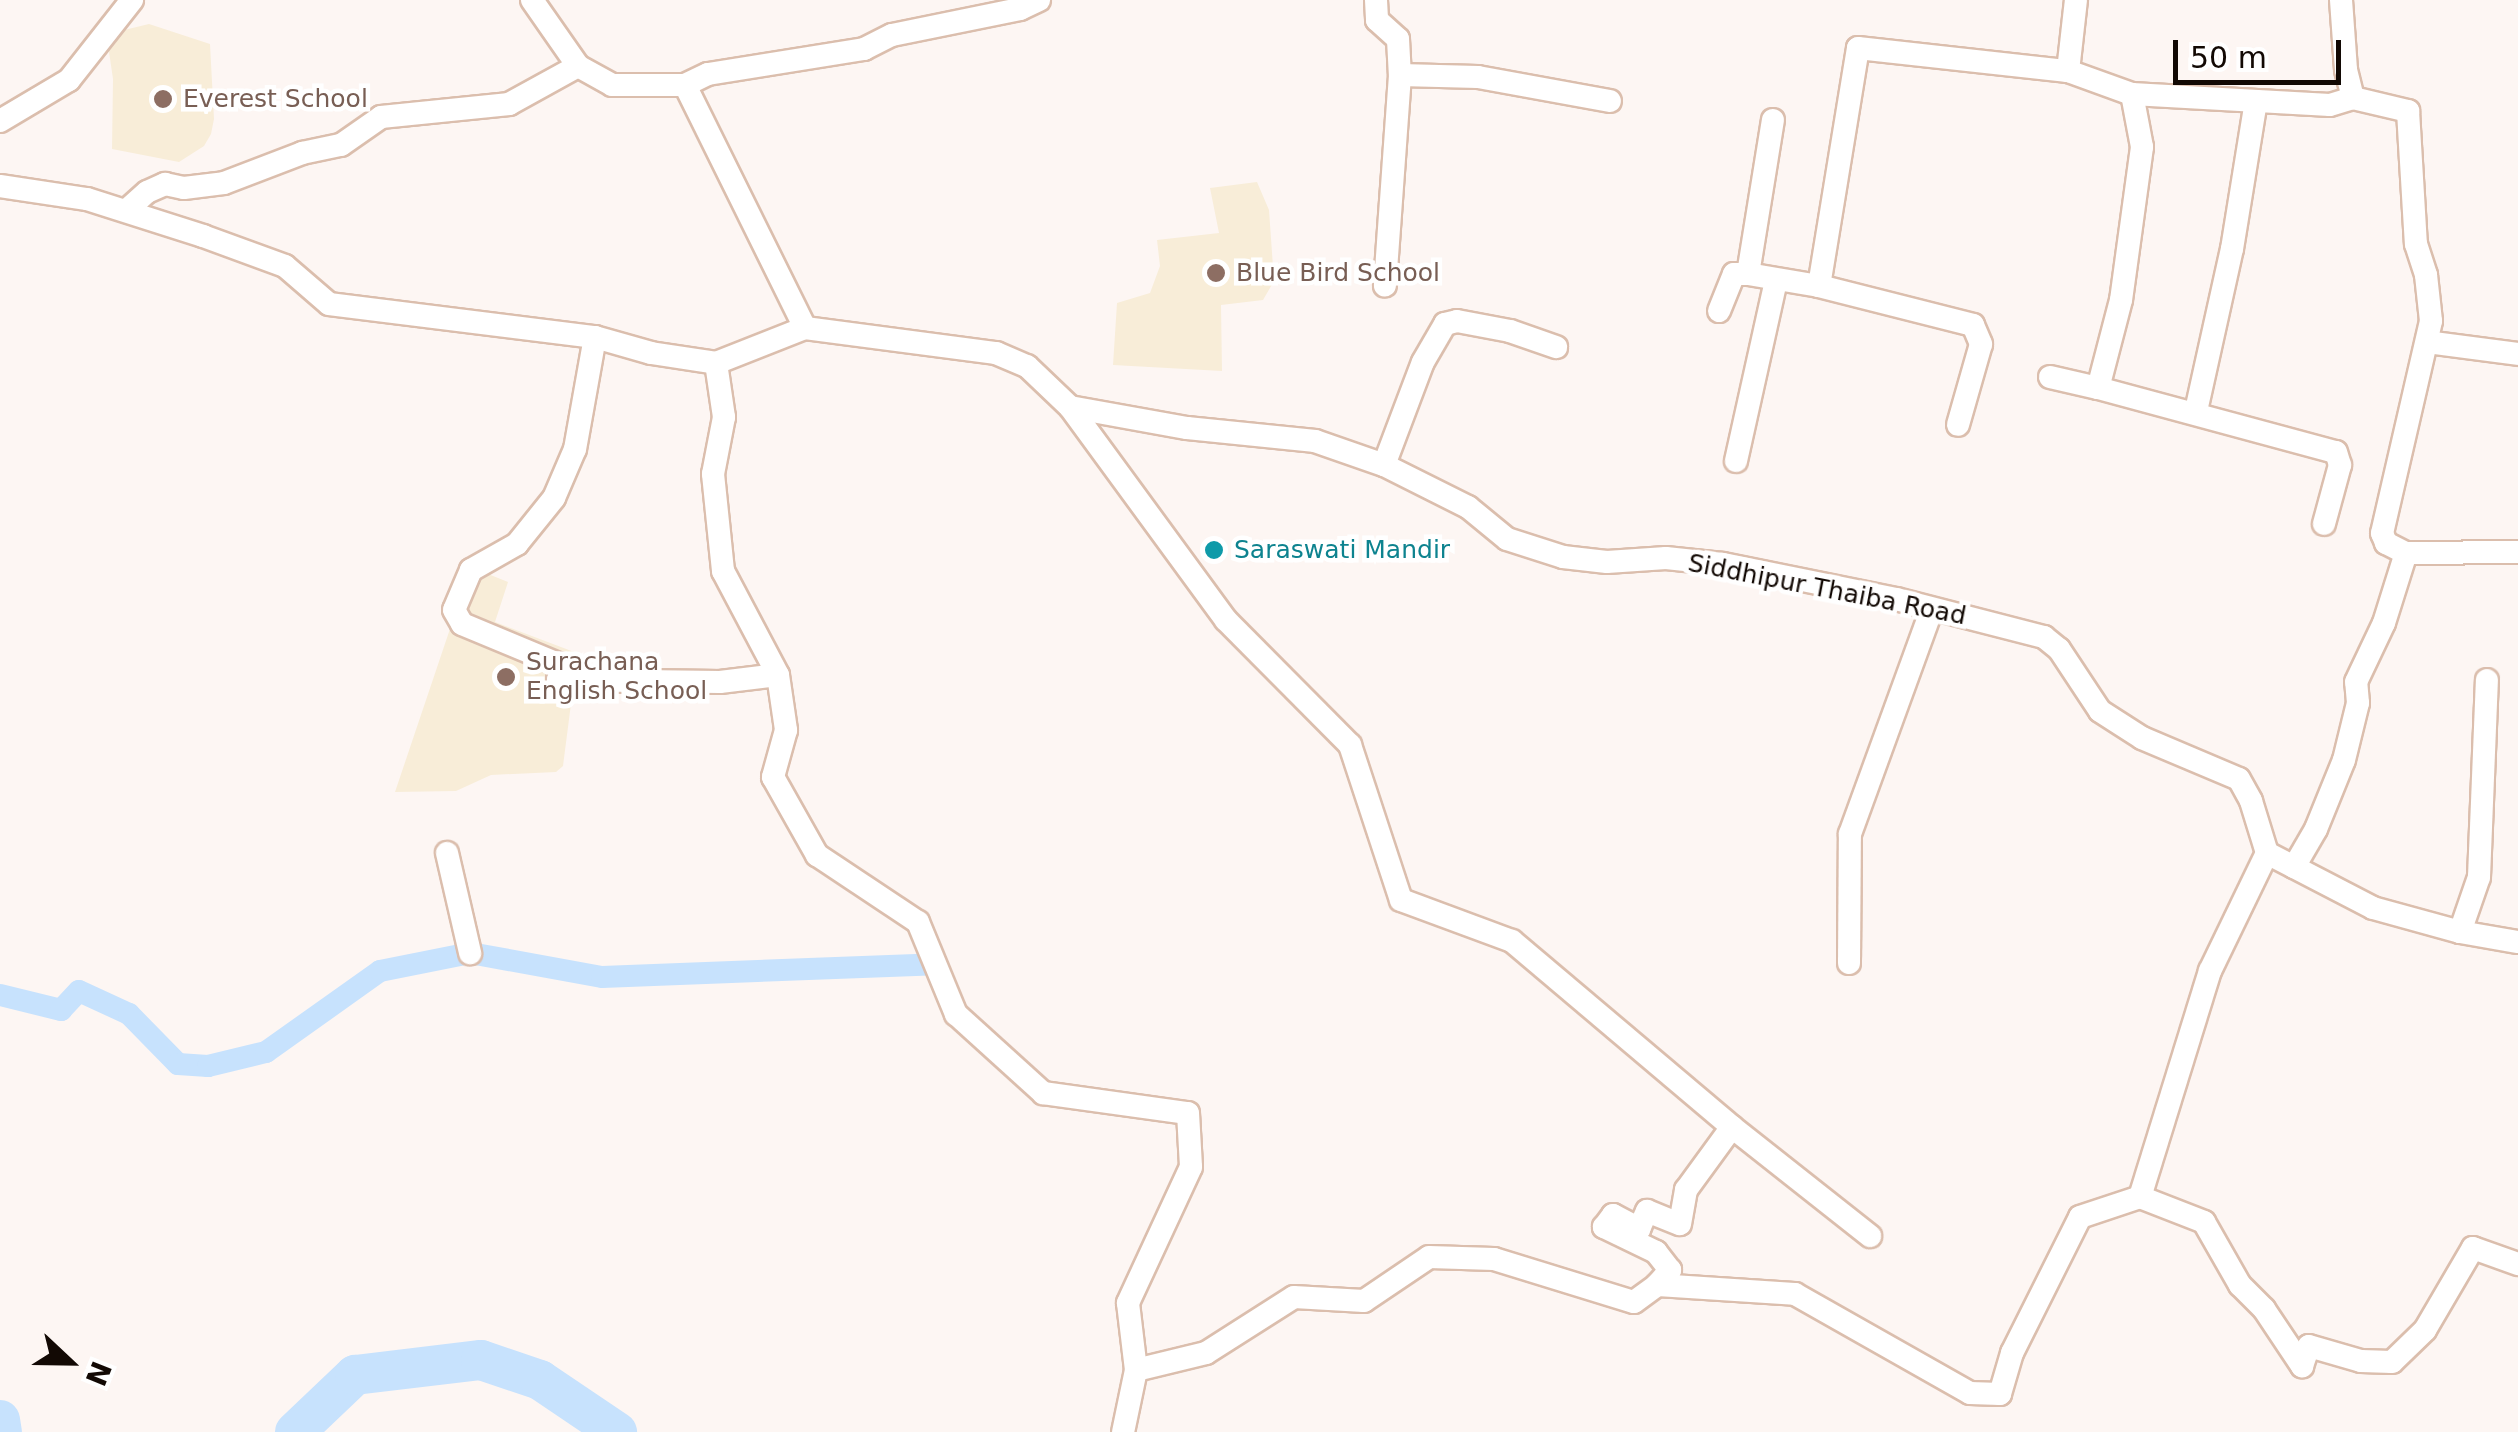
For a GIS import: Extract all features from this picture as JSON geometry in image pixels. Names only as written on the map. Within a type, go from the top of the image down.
[{"type":"street","points":[[0,121],[69,80],[132,0]]},
{"type":"street","points":[[532,0],[578,66],[612,85],[685,86],[708,74],[864,49],[892,35],[1004,13],[1039,0]]},
{"type":"street","points":[[1376,0],[1377,20],[1398,39],[1400,75],[1385,285]]},
{"type":"street","points":[[2068,71],[2076,0]]},
{"type":"street","points":[[2342,0],[2346,70],[2353,98]]},
{"type":"street","points":[[1819,286],[1858,48],[2068,71],[2132,94],[2330,105],[2353,98],[2408,111],[2416,244],[2426,275],[2430,310],[2427,342],[2382,533],[2386,543],[2406,553],[2518,552]]},
{"type":"street","points":[[127,210],[147,192],[165,184],[184,188],[224,183],[302,153],[341,145],[381,117],[509,104],[578,66]]},
{"type":"street","points":[[1400,75],[1478,77],[1610,101]]},
{"type":"street","points":[[685,86],[805,328]]},
{"type":"street","points":[[2098,388],[2121,300],[2142,147],[2132,94]]},
{"type":"street","points":[[2196,411],[2232,249],[2256,101]]},
{"type":"street","points":[[1748,274],[1773,120]]},
{"type":"street","points":[[0,186],[127,210],[285,266],[329,304],[595,337],[651,353],[716,363],[805,328],[996,353],[1027,366],[1070,407],[1226,620],[1350,745],[1401,900],[1512,941],[1732,1127],[1870,1236]]},
{"type":"street","points":[[1719,311],[1734,274],[1748,274],[1819,286],[1973,325],[1981,344],[1958,425]]},
{"type":"street","points":[[1736,461],[1776,280]]},
{"type":"street","points":[[1384,464],[1423,362],[1445,324],[1457,320],[1556,347]]},
{"type":"street","points":[[595,337],[574,449],[554,498],[517,544],[471,570],[454,610],[462,624],[562,666],[558,680],[720,682],[778,675]]},
{"type":"street","points":[[2427,342],[2518,354]]},
{"type":"street","points":[[716,363],[724,417],[713,474],[724,571],[778,675],[786,730],[773,777],[817,855],[918,922],[956,1014],[1043,1092],[1188,1113],[1191,1168],[1128,1303],[1136,1370],[1124,1432]]},
{"type":"street","points":[[2050,377],[2196,411],[2336,452],[2340,465],[2324,524]]},
{"type":"street","name":"Siddhipur Thaiba Road","points":[[1070,407],[1187,428],[1315,440],[1384,464],[1468,507],[1507,539],[1562,558],[1607,562],[1666,558],[1724,564],[2044,637],[2058,649],[2100,711],[2142,738],[2239,780],[2251,801],[2267,853]]},
{"type":"street","points":[[2294,867],[2316,829],[2344,760],[2358,703],[2356,682],[2384,623],[2406,553]]},
{"type":"street","points":[[1849,964],[1850,834],[1932,609]]},
{"type":"street","points":[[2460,932],[2479,878],[2488,680]]},
{"type":"street","points":[[446,853],[470,953]]},
{"type":"street","points":[[2140,1197],[2210,971],[2267,853],[2374,908],[2460,932],[2518,942]]},
{"type":"street","points":[[1136,1370],[1206,1353],[1294,1297],[1364,1300],[1429,1257],[1494,1259],[1634,1302],[1658,1285],[1670,1270],[1656,1252],[1604,1226],[1613,1215],[1639,1229],[1647,1211],[1680,1224],[1686,1190],[1732,1127]]},
{"type":"street","points":[[1658,1285],[1795,1294],[1970,1392],[2000,1394],[2012,1353],[2080,1217],[2140,1197],[2204,1222],[2240,1285],[2264,1309],[2302,1366],[2310,1346],[2361,1360],[2392,1362],[2425,1330],[2473,1248],[2518,1264]]},
{"type":"shaded area","name":"Everest School","points":[[149,24],[210,44],[214,119],[211,134],[204,146],[179,162],[112,149],[113,79],[108,45],[120,31]]},
{"type":"shaded area","name":"Blue Bird School","points":[[1257,182],[1269,210],[1274,281],[1263,300],[1221,305],[1222,371],[1113,365],[1117,303],[1150,293],[1160,266],[1157,240],[1219,233],[1210,188]]},
{"type":"shaded area","name":"Surachana English School","points":[[478,570],[508,582],[495,622],[590,658],[572,696],[563,766],[556,772],[491,775],[456,791],[395,792],[454,617]]},
{"type":"waterway","points":[[0,995],[61,1010],[79,991],[129,1014],[178,1064],[208,1066],[266,1052],[380,971],[470,953],[602,977],[936,964]]},
{"type":"waterway","points":[[295,1432],[355,1375],[481,1360],[540,1380],[617,1432]]},
{"type":"waterway","points":[[0,1420],[2,1432]]},
{"type":"place","name":"Everest School","points":[[163,99]]},
{"type":"place","name":"Blue Bird School","points":[[1216,273]]},
{"type":"place","name":"Saraswati Mandir","points":[[1214,550]]},
{"type":"place","name":"Surachana English School","points":[[506,677]]}]
